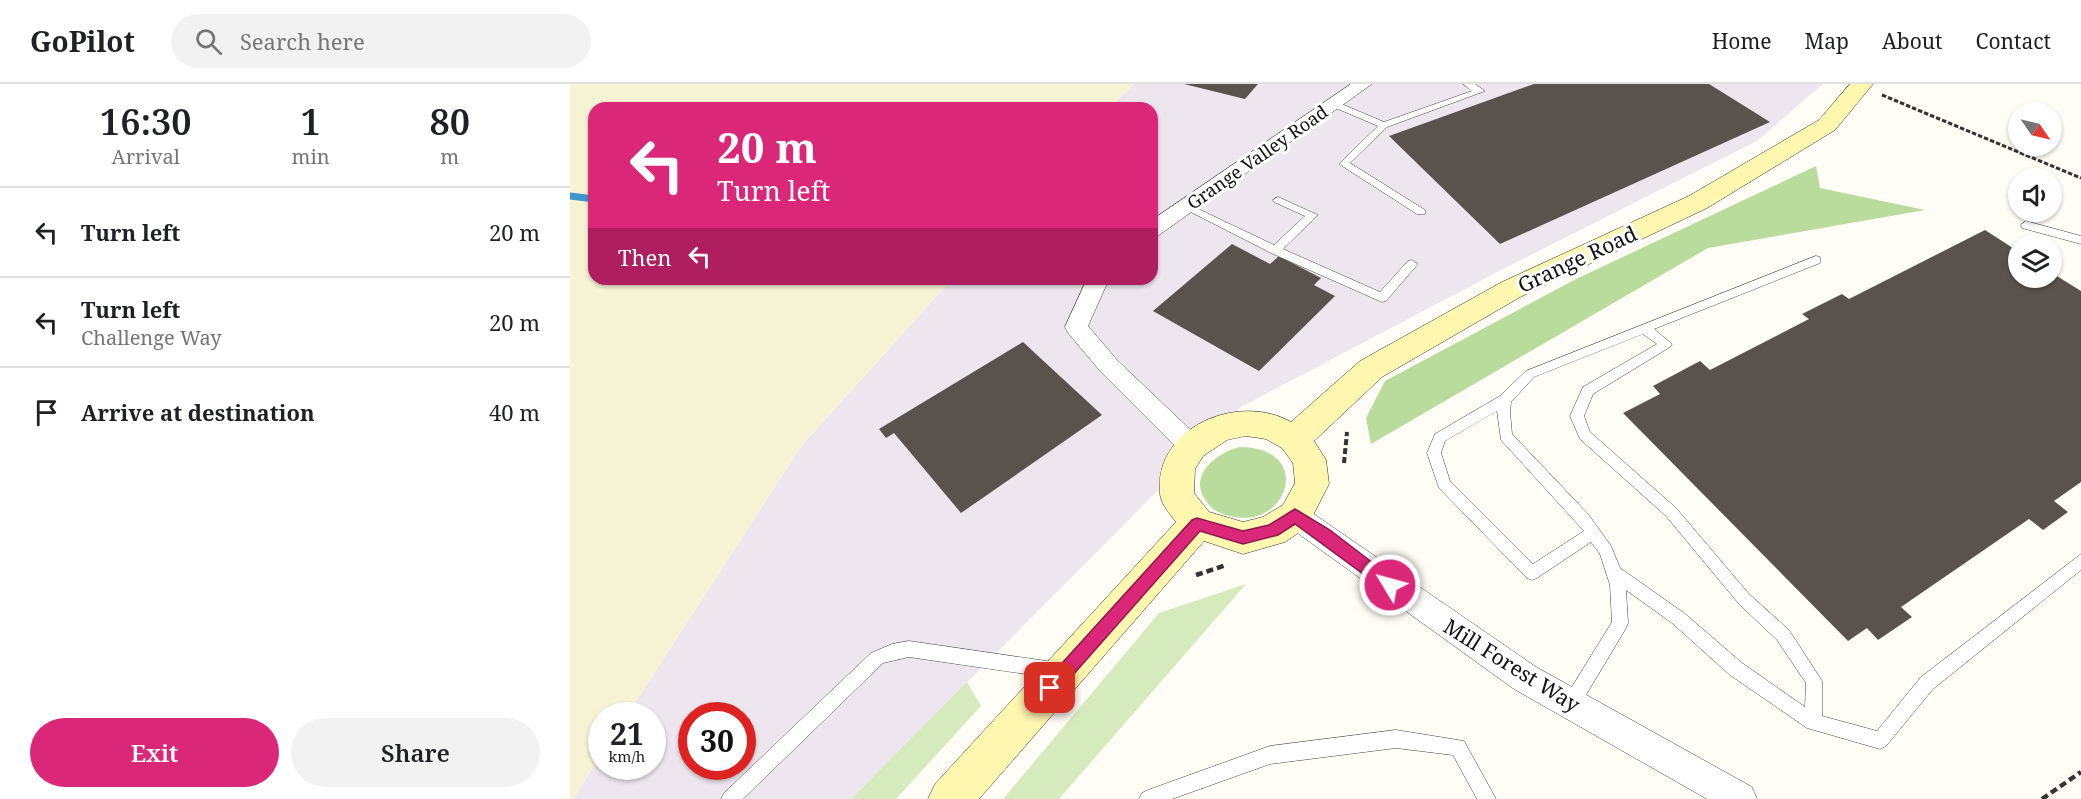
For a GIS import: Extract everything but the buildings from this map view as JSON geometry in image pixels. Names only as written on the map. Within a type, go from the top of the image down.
[{"type":"main road","name":"Grange Road","points":[[1294,439],[1371,369],[1512,289],[1698,202],[1827,124],[1862,85]]},
{"type":"main road","points":[[1246,423],[1273,427],[1294,439],[1309,460],[1312,484],[1295,516],[1272,531],[1243,537],[1197,524],[1177,496],[1178,467],[1191,446],[1219,428],[1246,423]]},
{"type":"main road","points":[[950,799],[1197,524]]},
{"type":"street","name":"Grange Valley Road","points":[[1158,226],[1363,84]]},
{"type":"street","points":[[1095,285],[1076,327],[1108,366],[1191,446]]},
{"type":"street","name":"Mill Forest Way","points":[[1295,516],[1525,678],[1733,797]]},
{"type":"lane","points":[[1421,212],[1344,164],[1384,125],[1480,91],[1468,84]]},
{"type":"lane","points":[[1334,104],[1384,125]]},
{"type":"lane","points":[[1275,250],[1313,215],[1278,200]]},
{"type":"lane","points":[[1186,207],[1382,298],[1412,264]]},
{"type":"lane","points":[[2026,225],[2081,240]]},
{"type":"lane","points":[[1593,532],[1532,573],[1444,484],[1434,453],[1440,438],[1505,400],[1530,374],[1816,260]]},
{"type":"lane","points":[[1644,328],[1666,344],[1588,391],[1577,416],[1585,435],[1671,512],[1744,599],[1783,635],[1814,681],[1813,722]]},
{"type":"lane","points":[[1505,400],[1503,412],[1506,436],[1583,518],[1606,551],[1618,585],[1620,623],[1571,704]]},
{"type":"lane","points":[[1614,573],[1678,618],[1736,669],[1813,722],[1880,740],[1927,683],[2081,561]]},
{"type":"lane","points":[[730,799],[877,658],[892,652],[909,649],[1065,672]]},
{"type":"lane","points":[[1148,799],[1270,755],[1396,739],[1458,747],[1487,799]]},
{"type":"path","points":[[1862,85],[2081,178]]},
{"type":"path","points":[[1343,470],[1348,423]]},
{"type":"path","points":[[2042,799],[2081,772]]},
{"type":"shaded area","points":[[570,84],[1134,84],[1115,102],[588,102],[588,285],[947,285],[802,445],[635,702],[588,702],[588,775],[573,799],[570,799]]},
{"type":"shaded area","points":[[1134,84],[1823,84],[1757,141],[1505,268],[1241,407],[851,799],[573,799],[588,775],[588,780],[666,780],[666,702],[635,702],[802,445],[947,285],[1158,285],[1158,102],[1115,102]]},
{"type":"green space","points":[[1816,166],[1820,188],[1925,210],[1708,248],[1371,444],[1366,418],[1385,381],[1574,280]]},
{"type":"green space","points":[[1239,447],[1263,450],[1278,459],[1285,472],[1285,486],[1280,499],[1269,510],[1254,517],[1235,517],[1219,512],[1210,506],[1200,487],[1201,478],[1211,462]]},
{"type":"green space","points":[[1246,584],[1059,799],[1003,799],[1159,613]]},
{"type":"green space","points":[[967,682],[981,706],[896,799],[851,799]]},
{"type":"waterway","points":[[570,196],[588,198]]},
{"type":"route","points":[[1050,688],[1197,524],[1243,537],[1272,531],[1295,516],[1325,535],[1390,585]]}]
